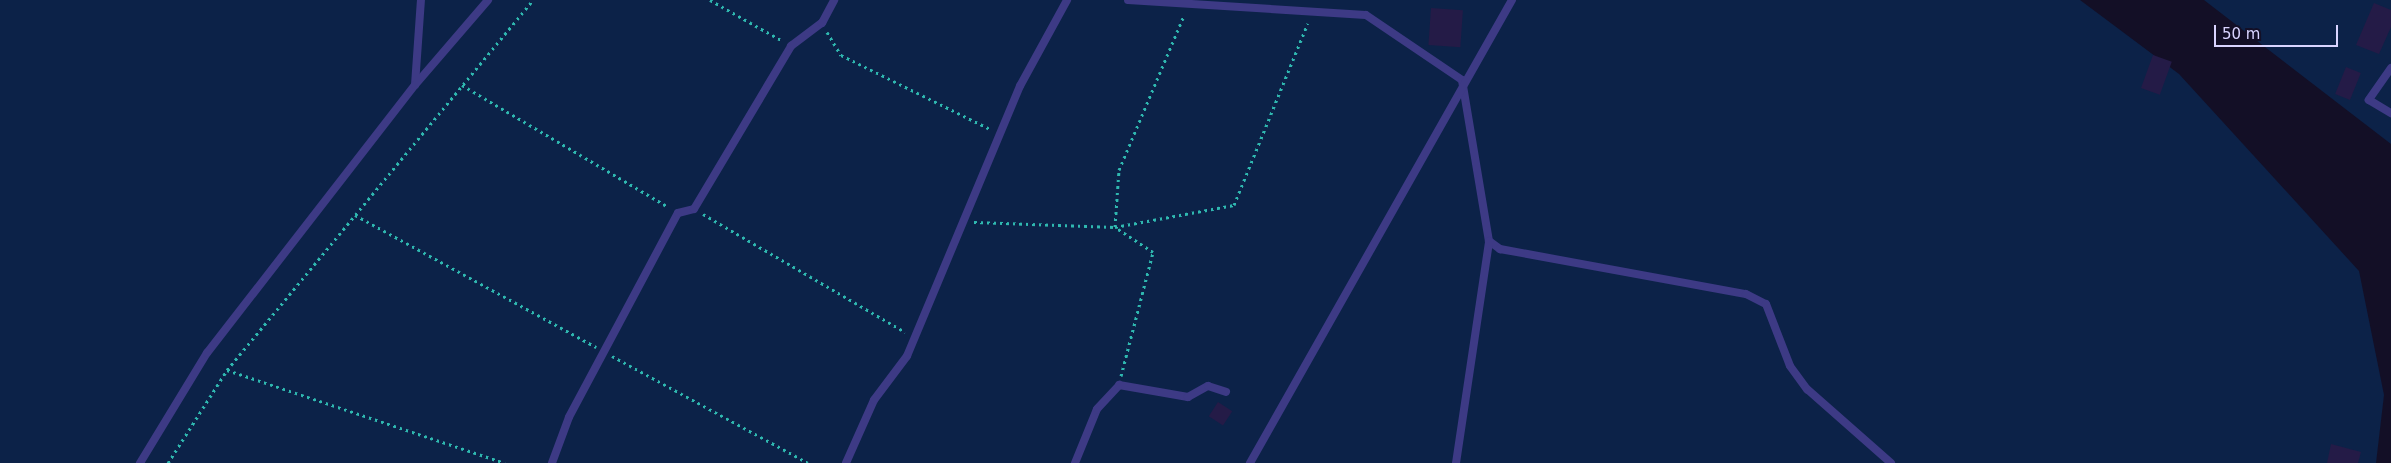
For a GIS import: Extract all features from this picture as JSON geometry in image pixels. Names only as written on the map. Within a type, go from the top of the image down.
[{"type":"lane","points":[[415,85],[421,0]]},
{"type":"lane","points":[[140,463],[207,353],[415,85],[488,0]]},
{"type":"lane","points":[[552,463],[569,418],[678,213],[694,209],[791,46],[822,23],[834,0]]},
{"type":"lane","points":[[846,463],[874,400],[897,372],[915,337],[1000,134],[1067,0]]},
{"type":"lane","points":[[1128,0],[1314,8],[1366,15],[1462,80],[1489,241],[1456,463]]},
{"type":"lane","points":[[1250,463],[1512,0]]},
{"type":"lane","points":[[2391,68],[2370,100],[2391,113]]},
{"type":"lane","points":[[1489,241],[1500,249],[1746,294],[1766,304],[1790,366],[1807,389],[1891,463]]},
{"type":"lane","points":[[1075,463],[1097,409],[1118,385],[1188,397],[1208,386],[1226,392]]},
{"type":"path","points":[[168,463],[227,370],[533,0]]},
{"type":"path","points":[[710,0],[791,46]]},
{"type":"path","points":[[1115,227],[1119,170],[1189,3]]},
{"type":"path","points":[[963,222],[1115,227],[1234,205],[1314,8]]},
{"type":"path","points":[[822,23],[841,55],[1000,134]]},
{"type":"path","points":[[462,85],[678,213]]},
{"type":"path","points":[[694,209],[915,337]]},
{"type":"path","points":[[355,215],[808,463]]},
{"type":"path","points":[[1115,227],[1153,252],[1118,385]]},
{"type":"path","points":[[227,370],[505,463]]},
{"type":"water","points":[[0,0],[2080,0],[2179,74],[2359,271],[2384,395],[2376,463],[0,463]]},
{"type":"water","points":[[2204,0],[2391,0],[2391,144]]},
{"type":"building","points":[[2374,3],[2391,10],[2391,27],[2379,54],[2356,45]]},
{"type":"building","points":[[1431,8],[1463,10],[1460,47],[1428,45]]},
{"type":"building","points":[[2153,55],[2172,62],[2160,95],[2141,88]]},
{"type":"building","points":[[2346,67],[2361,73],[2350,100],[2335,94]]},
{"type":"building","points":[[1218,402],[1232,411],[1223,426],[1209,416]]},
{"type":"building","points":[[2331,444],[2361,452],[2358,463],[2327,463]]}]
